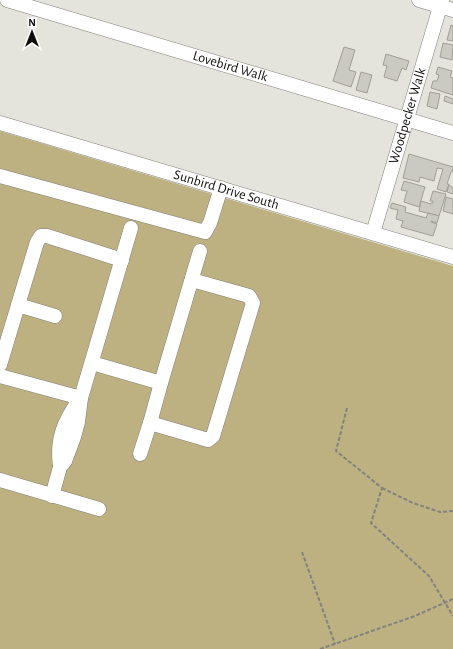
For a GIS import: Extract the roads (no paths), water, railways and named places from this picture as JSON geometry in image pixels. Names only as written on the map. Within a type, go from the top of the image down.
[{"type":"street","name":"Lovebird Walk","points":[[7,0],[453,134]]},
{"type":"street","points":[[419,0],[445,5]]},
{"type":"street","name":"Woodpecker Walk","points":[[373,233],[407,120],[445,5]]},
{"type":"street","name":"Sunbird Drive South","points":[[0,123],[453,257]]},
{"type":"street","points":[[0,176],[205,232],[210,223],[221,188]]},
{"type":"street","points":[[52,496],[60,467],[65,461],[76,430],[81,398],[131,228]]},
{"type":"street","points":[[0,365],[37,242],[41,236],[47,236],[122,260]]},
{"type":"street","points":[[140,454],[200,251]]},
{"type":"street","points":[[150,423],[208,440],[213,436],[253,304],[252,299],[249,296],[192,280]]},
{"type":"street","points":[[18,305],[55,316]]},
{"type":"street","points":[[92,363],[161,383]]},
{"type":"street","points":[[0,376],[81,398]]},
{"type":"street","points":[[0,480],[99,509]]}]
